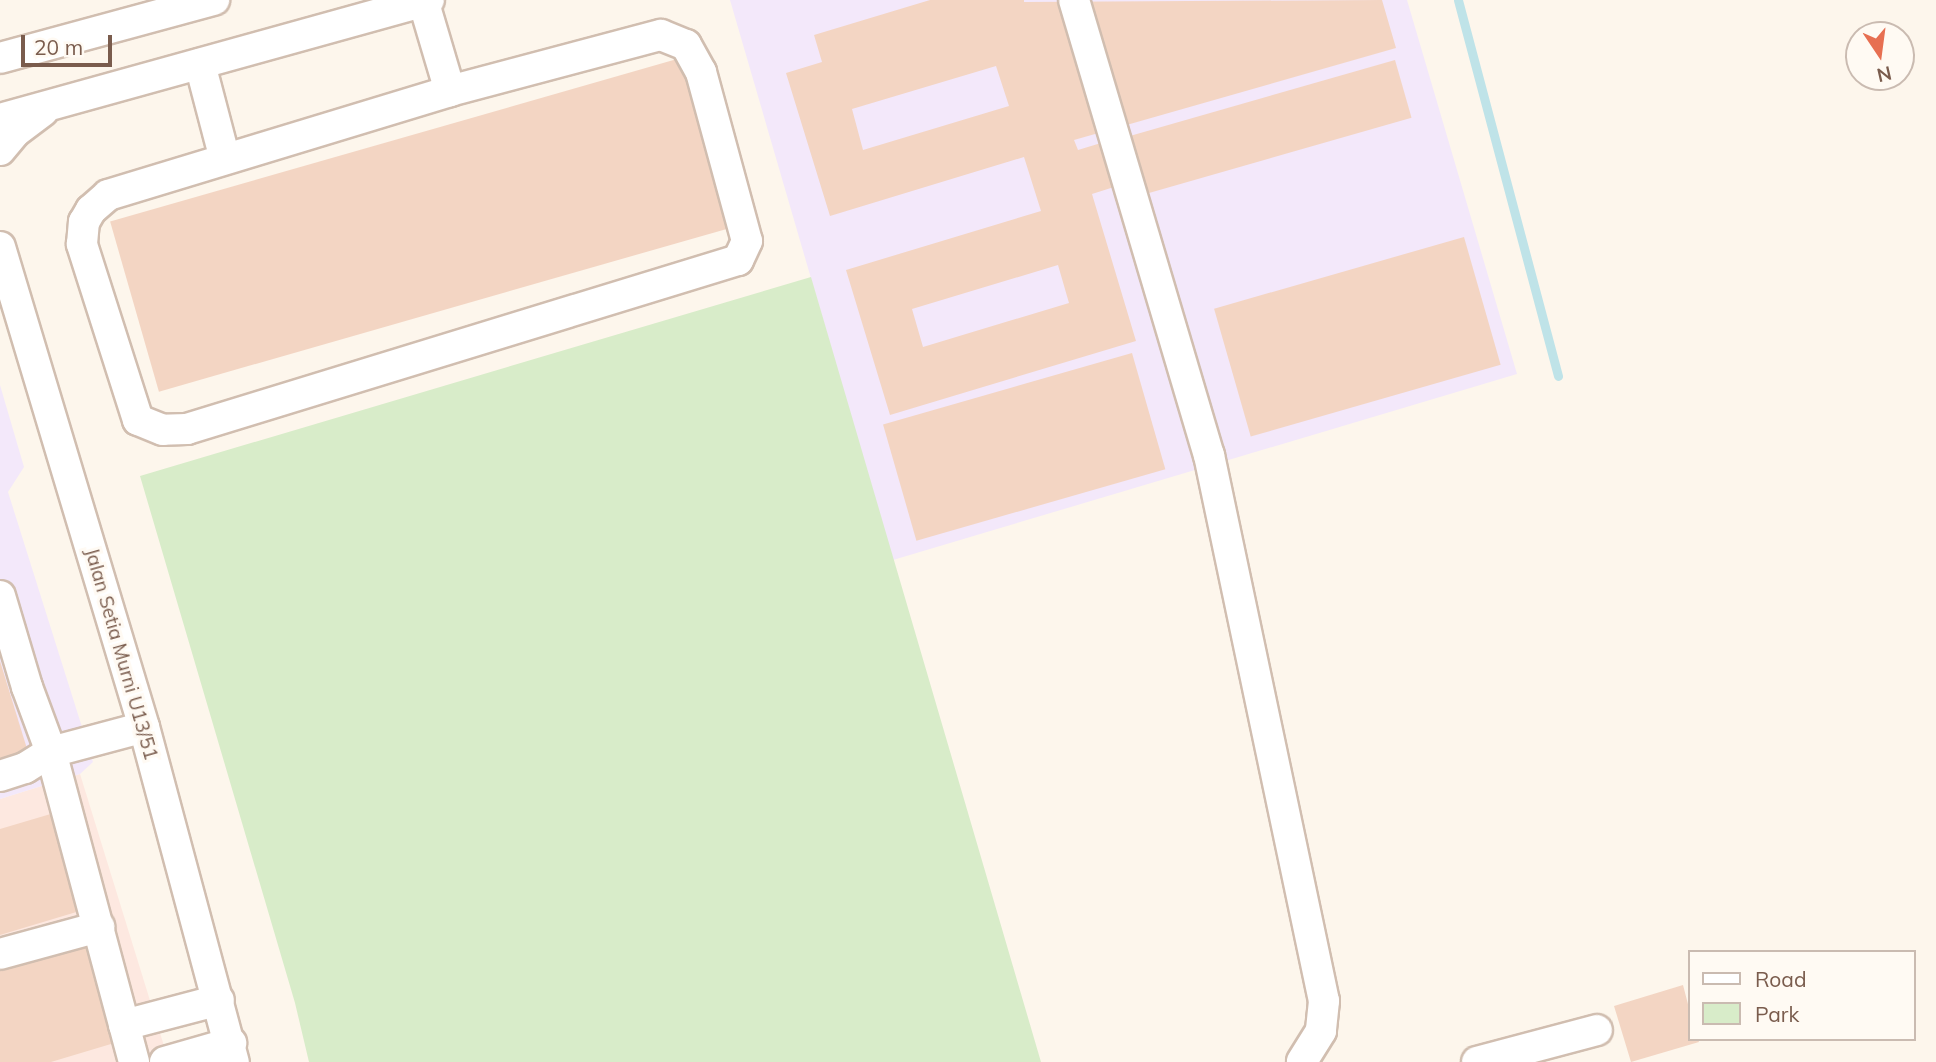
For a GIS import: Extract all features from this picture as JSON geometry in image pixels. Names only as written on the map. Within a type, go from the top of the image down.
[{"type":"street","points":[[0,58],[214,0]]},
{"type":"street","points":[[0,119],[425,0],[450,91]]},
{"type":"street","points":[[1074,0],[1209,456],[1324,1001],[1321,1031],[1302,1062]]},
{"type":"street","points":[[661,35],[686,45],[701,72],[747,241],[738,260],[187,429],[163,429],[138,420],[82,244],[84,222],[91,210],[108,195],[450,91],[661,35]]},
{"type":"street","points":[[200,64],[225,159]]},
{"type":"street","points":[[0,150],[15,132],[51,104]]},
{"type":"street","name":"Jalan Setia Murni U13/51","points":[[0,247],[144,727],[233,1052]]},
{"type":"street","points":[[0,596],[27,687],[51,752],[134,1062]]},
{"type":"street","points":[[0,776],[25,768],[51,752],[144,727]]},
{"type":"street","points":[[0,954],[99,928]]},
{"type":"street","points":[[124,1026],[219,1000]]},
{"type":"street","points":[[1477,1062],[1597,1030]]},
{"type":"street","points":[[165,1062],[233,1052]]},
{"type":"shaded area","points":[[730,0],[1407,0],[1517,374],[893,560]]},
{"type":"shaded area","points":[[0,385],[24,467],[8,492],[93,762],[80,774],[0,799]]},
{"type":"shaded area","points":[[80,774],[169,1062],[0,1062],[0,799]]},
{"type":"green space","points":[[811,277],[1041,1062],[309,1062],[295,1003],[140,476]]},
{"type":"building","points":[[930,0],[1382,0],[1396,48],[1074,140],[1078,150],[1101,143],[1114,187],[1092,194],[1136,341],[890,415],[846,270],[1041,211],[1024,157],[830,216],[786,73],[822,62],[814,35]],"holes":[[[996,66],[1009,106],[863,150],[852,109]],[[1058,265],[1069,303],[923,347],[912,309]]]},
{"type":"building","points":[[684,57],[733,227],[159,392],[110,222]]},
{"type":"building","points":[[1395,60],[1412,118],[1148,193],[1132,136]]},
{"type":"building","points":[[1464,237],[1501,365],[1251,437],[1214,309]]},
{"type":"building","points":[[1132,353],[1165,469],[916,541],[883,424]]},
{"type":"building","points":[[0,661],[28,752],[0,760]]},
{"type":"building","points":[[54,813],[83,910],[0,935],[0,829]]},
{"type":"building","points":[[91,943],[121,1041],[51,1062],[0,1062],[0,970]]},
{"type":"building","points":[[1683,985],[1688,1004],[1688,1041],[1699,1042],[1631,1062],[1614,1006]]},
{"type":"waterway","points":[[1458,0],[1558,376]]}]
